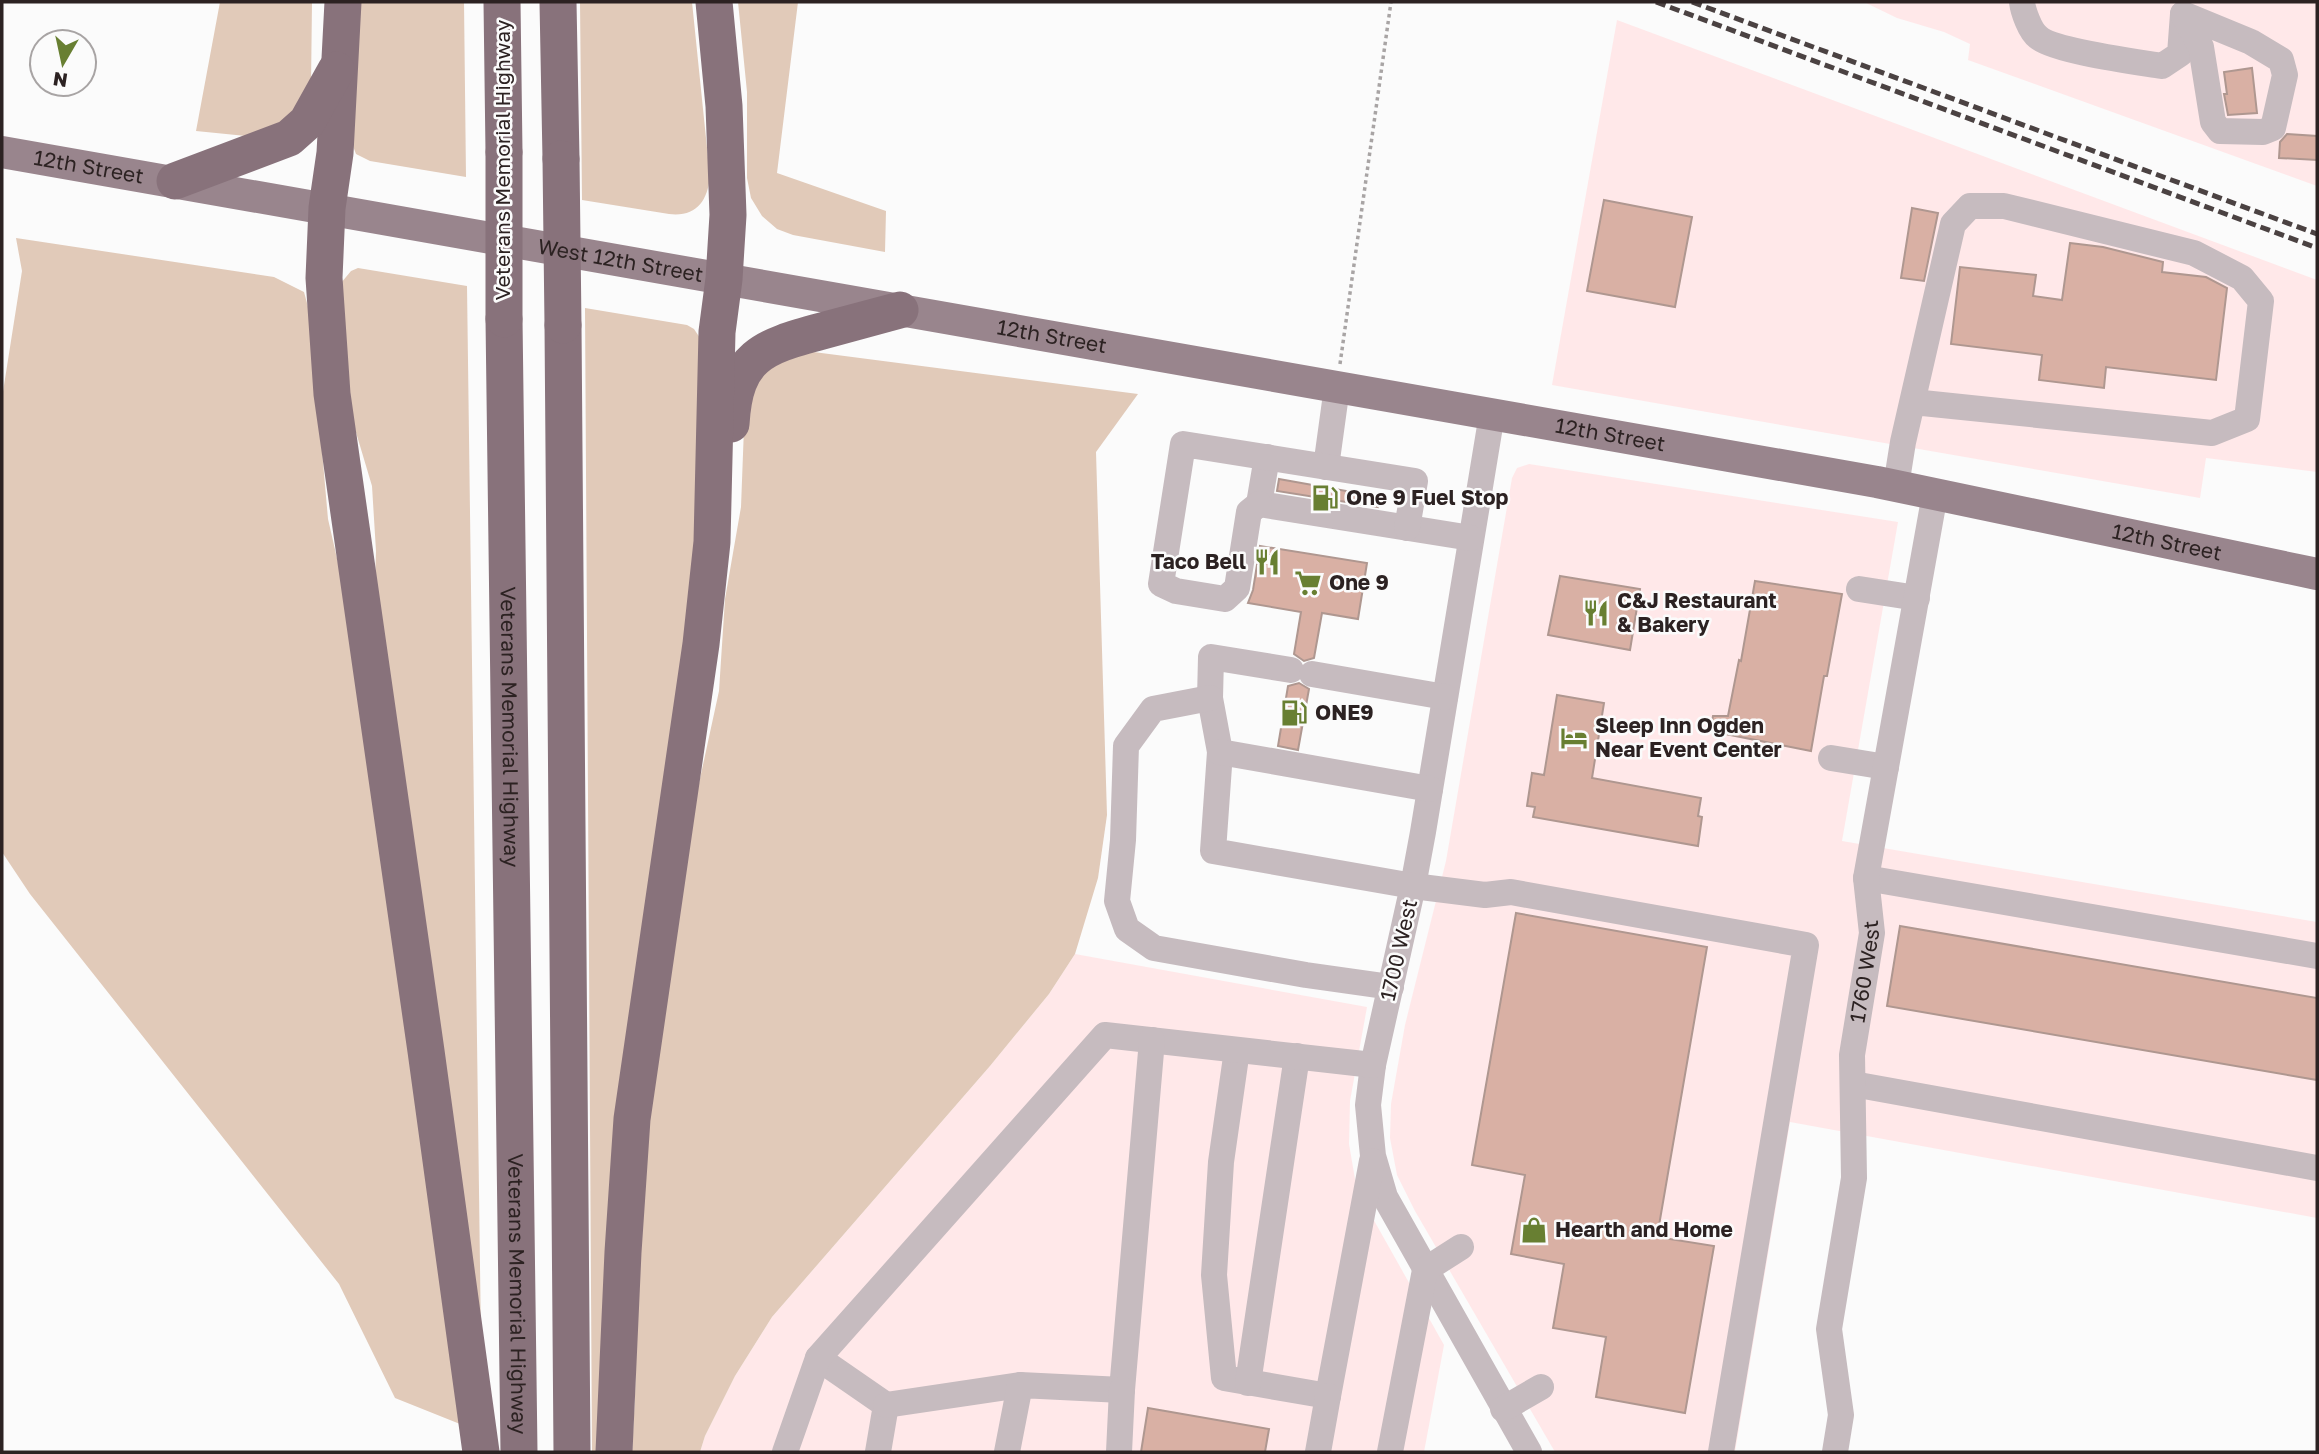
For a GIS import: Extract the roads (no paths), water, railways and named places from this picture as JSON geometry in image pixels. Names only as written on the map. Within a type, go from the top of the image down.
[{"type":"highway","points":[[343,2],[335,153],[327,208],[324,278],[332,394],[481,1452]]},
{"type":"highway","name":"Veterans Memorial Highway","points":[[502,2],[519,1452]]},
{"type":"highway","points":[[558,2],[572,1452]]},
{"type":"highway","points":[[614,1452],[632,1119],[701,643],[712,542],[716,332],[724,279],[728,201],[724,106],[714,2]]},
{"type":"highway","points":[[175,181],[289,138],[307,122],[340,63]]},
{"type":"highway","points":[[712,542],[728,481],[735,389],[744,369],[762,351],[784,341],[900,310]]},
{"type":"main road","name":"12th Street","points":[[2,152],[175,181]]},
{"type":"main road","name":"West 12th Street","points":[[175,181],[900,310]]},
{"type":"main road","name":"12th Street","points":[[900,310],[1896,486],[2317,574]]},
{"type":"street","points":[[2022,2],[2036,36],[2053,46],[2162,66],[2179,54],[2184,8]]},
{"type":"street","points":[[2184,8],[2281,60],[2285,75],[2273,128],[2263,132],[2220,131],[2213,122],[2201,47],[2184,8]]},
{"type":"street","points":[[1896,486],[1913,402],[1953,224],[1970,206],[2004,206],[2194,253],[2242,278],[2261,301],[2247,419],[2212,433],[1913,402]]},
{"type":"street","points":[[1326,467],[1337,387]]},
{"type":"street","name":"1700 West","points":[[1492,414],[1413,886],[1373,1065],[1368,1105],[1373,1156],[1385,1197],[1529,1452]]},
{"type":"street","points":[[1267,457],[1259,504],[1249,512],[1237,588],[1225,599],[1176,591],[1161,584],[1183,444],[1267,457],[1415,481],[1407,528]]},
{"type":"street","name":"1760 West","points":[[1835,1452],[1841,1415],[1829,1329],[1854,1178],[1852,1055],[1872,933],[1866,878],[1935,494]]},
{"type":"street","points":[[1259,504],[1471,538]]},
{"type":"street","points":[[1859,589],[1917,598]]},
{"type":"street","points":[[1445,696],[1211,657],[1210,698],[1220,752],[1213,851],[1413,886],[1485,895],[1511,892],[1806,945],[1721,1452]]},
{"type":"street","points":[[1210,698],[1153,709],[1125,746],[1123,840],[1117,901],[1126,929],[1154,948],[1391,988]]},
{"type":"street","points":[[1220,752],[1430,789]]},
{"type":"street","points":[[1831,758],[1886,767]]},
{"type":"street","points":[[1866,878],[2317,956]]},
{"type":"street","points":[[785,1452],[818,1358],[1105,1035],[1373,1065]]},
{"type":"street","points":[[1119,1452],[1152,1040]]},
{"type":"street","points":[[1237,1050],[1221,1161],[1214,1275],[1224,1378],[1328,1396]]},
{"type":"street","points":[[1248,1383],[1297,1056]]},
{"type":"street","points":[[1853,1084],[2317,1168]]},
{"type":"street","points":[[1318,1452],[1373,1156]]},
{"type":"street","points":[[1390,1452],[1425,1270],[1461,1247]]},
{"type":"street","points":[[818,1358],[886,1405],[1020,1385],[1122,1390]]},
{"type":"street","points":[[1007,1452],[1020,1385]]},
{"type":"street","points":[[1503,1409],[1541,1387]]},
{"type":"street","points":[[878,1452],[886,1405]]},
{"type":"railway","points":[[1656,2],[2317,248]]},
{"type":"railway","points":[[1692,2],[2317,234]]},
{"type":"place","name":"One 9 Fuel Stop","points":[[1325,498]]},
{"type":"place","name":"Taco Bell","points":[[1267,562]]},
{"type":"place","name":"One 9","points":[[1308,583]]},
{"type":"place","name":"C&J Restaurant & Bakery","points":[[1596,613]]},
{"type":"place","name":"ONE9","points":[[1294,713]]},
{"type":"place","name":"Sleep Inn Ogden Near Event Center","points":[[1574,738]]},
{"type":"place","name":"Hearth and Home","points":[[1534,1230]]}]
